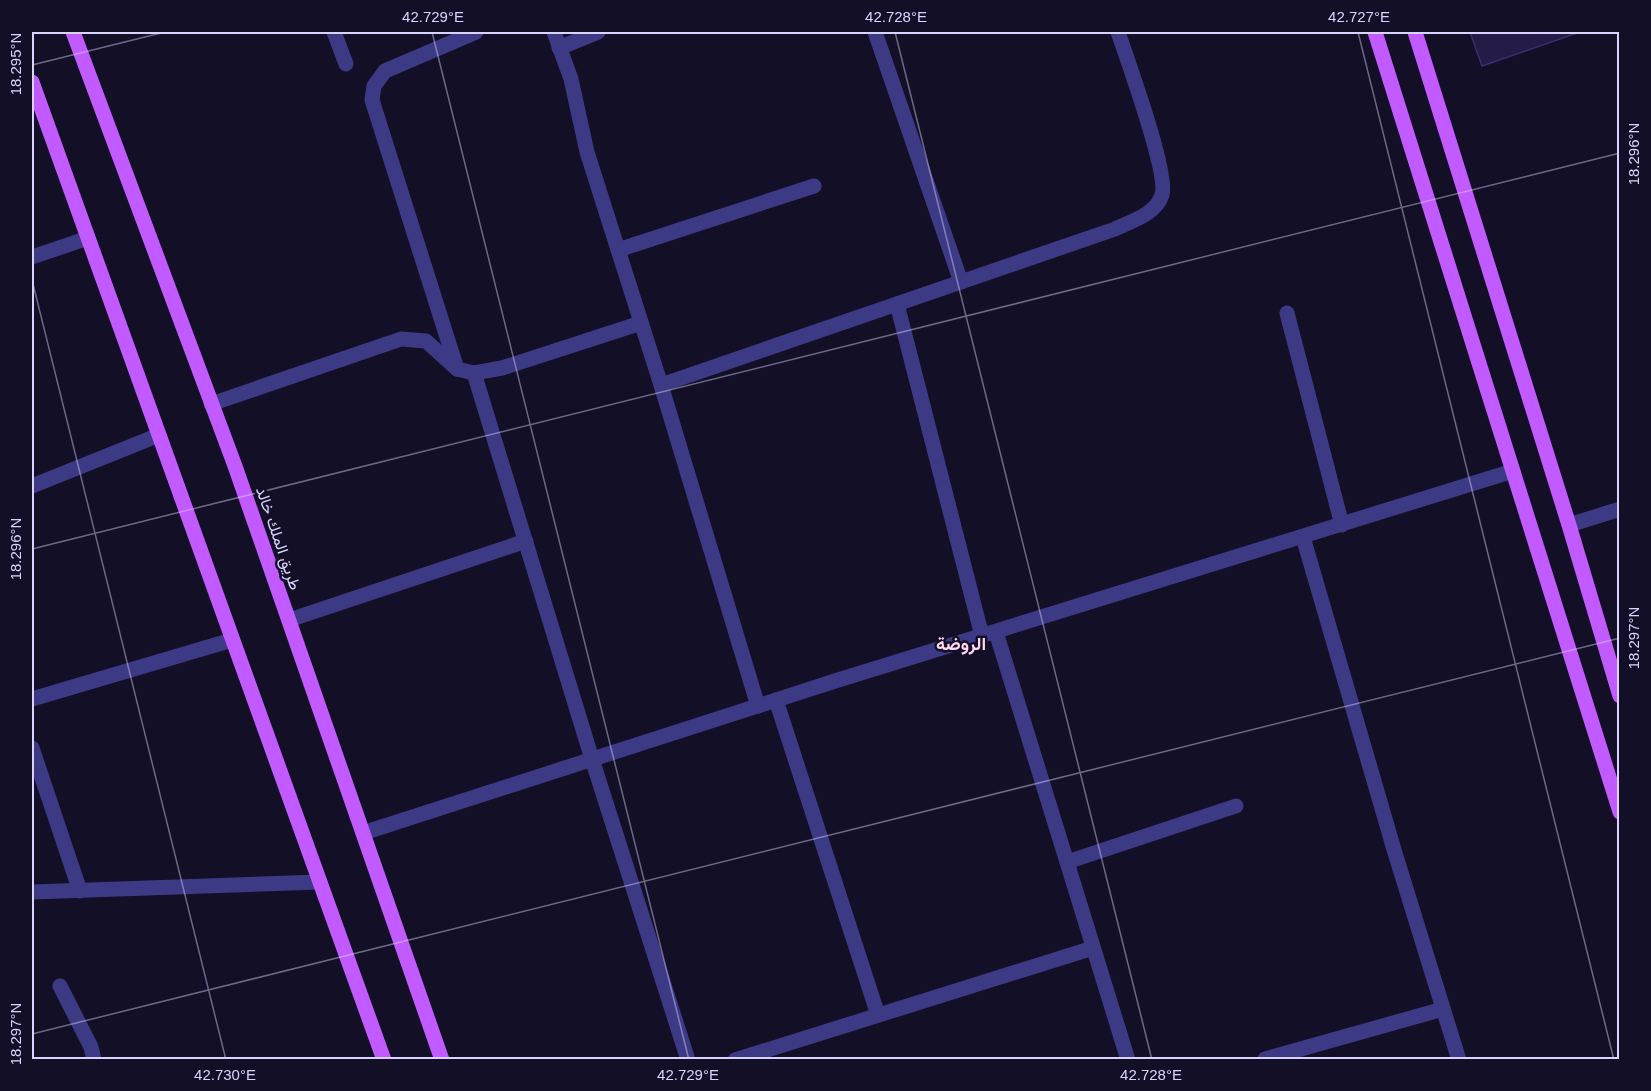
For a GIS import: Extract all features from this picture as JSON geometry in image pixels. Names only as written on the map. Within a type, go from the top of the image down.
[{"type":"main road","name":"طريق الملك خالد","points":[[73,32],[289,620],[442,1059]]},
{"type":"main road","points":[[1375,32],[1620,812]]},
{"type":"main road","points":[[1415,32],[1620,696]]},
{"type":"main road","points":[[32,82],[384,1059]]},
{"type":"street","points":[[334,32],[346,64]]},
{"type":"street","points":[[457,369],[372,100],[374,86],[385,71],[476,32]]},
{"type":"street","points":[[554,32],[570,79],[587,152],[759,706]]},
{"type":"street","points":[[560,48],[598,32]]},
{"type":"street","points":[[875,32],[961,282]]},
{"type":"street","points":[[661,385],[1115,229],[1151,211],[1163,194],[1161,167],[1118,32]]},
{"type":"street","points":[[618,250],[814,186]]},
{"type":"street","points":[[32,257],[88,238]]},
{"type":"street","points":[[897,304],[989,634],[1067,862],[1128,1059]]},
{"type":"street","points":[[1287,313],[1342,525]]},
{"type":"street","points":[[211,404],[401,339],[426,341],[457,369],[474,373],[502,368],[641,323]]},
{"type":"street","points":[[474,373],[592,759],[688,1059]]},
{"type":"street","points":[[32,486],[159,435]]},
{"type":"street","points":[[363,833],[776,700],[1513,471]]},
{"type":"street","points":[[1569,525],[1620,508]]},
{"type":"street","points":[[1303,537],[1395,853],[1459,1059]]},
{"type":"street","points":[[289,620],[526,542]]},
{"type":"street","points":[[32,699],[232,639]]},
{"type":"street","points":[[776,700],[878,1015]]},
{"type":"street","points":[[32,748],[80,891]]},
{"type":"street","points":[[1067,862],[1236,806]]},
{"type":"street","points":[[32,892],[320,882]]},
{"type":"street","points":[[735,1059],[1093,948]]},
{"type":"street","points":[[60,986],[91,1047],[94,1059]]},
{"type":"street","points":[[1264,1059],[1443,1009]]},
{"type":"building","points":[[1470,32],[1580,32],[1482,66]]},
{"type":"district","name":"الروضة","points":[[961,644]]}]
